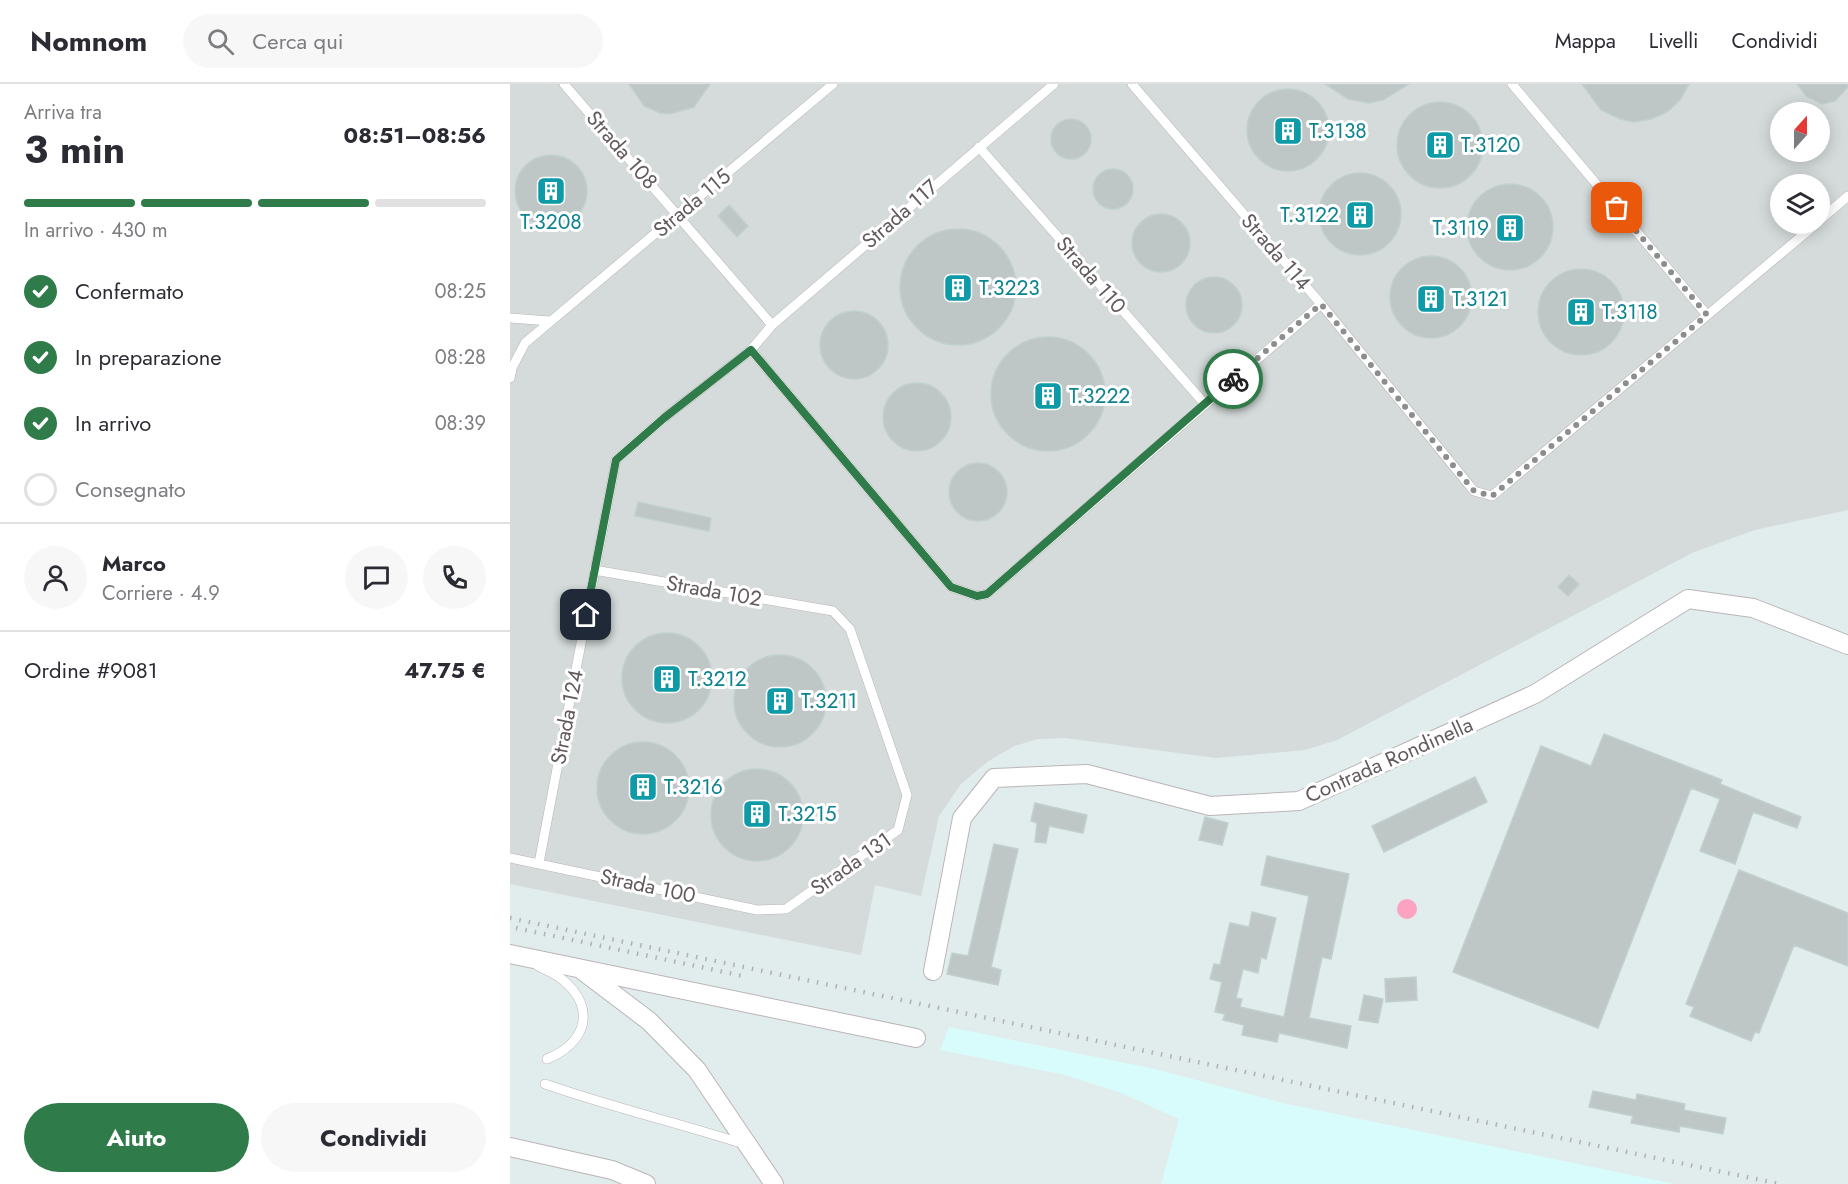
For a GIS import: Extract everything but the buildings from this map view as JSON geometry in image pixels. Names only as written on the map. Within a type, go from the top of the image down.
[{"type":"street","name":"Contrada Rondinella","points":[[933,971],[962,818],[994,778],[1087,774],[1210,806],[1299,801],[1535,694],[1688,599],[1754,608],[1848,645]]},
{"type":"street","points":[[514,955],[916,1038]]},
{"type":"street","points":[[579,969],[649,1021],[697,1070],[774,1184]]},
{"type":"street","points":[[510,1147],[612,1170],[645,1184]]},
{"type":"lane","name":"Strada 108","points":[[564,84],[772,325]]},
{"type":"lane","name":"Strada 115","points":[[510,378],[512,368],[525,343],[833,84]]},
{"type":"lane","name":"Strada 117","points":[[751,350],[772,325],[1054,84]]},
{"type":"lane","name":"Strada 114","points":[[1132,84],[1321,304],[1474,491],[1492,496],[1707,315]]},
{"type":"lane","points":[[1512,84],[1707,315],[1804,234]]},
{"type":"lane","name":"Strada 110","points":[[979,147],[1204,403]]},
{"type":"lane","points":[[1830,211],[1848,196]]},
{"type":"lane","points":[[751,350],[951,587],[977,596],[987,594],[1204,403],[1321,304]]},
{"type":"lane","points":[[510,318],[550,321]]},
{"type":"lane","name":"Strada 124","points":[[539,863],[616,460],[664,418],[751,350]]},
{"type":"lane","name":"Strada 102","points":[[594,570],[833,611]]},
{"type":"lane","name":"Strada 131","points":[[786,909],[898,830],[907,795],[850,629],[833,611]]},
{"type":"lane","name":"Strada 100","points":[[510,858],[758,910],[786,909]]},
{"type":"lane","points":[[514,955],[562,978],[577,994],[585,1013],[578,1037],[565,1052],[548,1059]]},
{"type":"lane","points":[[545,1084],[614,1108],[657,1116],[747,1144]]},
{"type":"shaded area","points":[[510,84],[1848,84],[1848,510],[1755,530],[1694,552],[1337,740],[1305,750],[1216,758],[1065,738],[1038,739],[1014,746],[987,762],[961,784],[939,816],[921,896],[875,885],[861,955],[510,884]]},
{"type":"shaded area","points":[[1407,899],[1414,902],[1417,909],[1414,916],[1407,919],[1400,916],[1397,909],[1400,902]]},
{"type":"shaded area","points":[[949,1027],[1155,1069],[1283,1103],[1675,1184],[1161,1184],[1179,1119],[1121,1093],[1065,1075],[940,1050]]},
{"type":"railway","points":[[510,918],[1780,1184]]},
{"type":"railway","points":[[516,928],[748,977]]},
{"type":"way so far","points":[[1233,379],[1321,304],[1474,491],[1492,496],[1707,315],[1617,208]]},
{"type":"place","name":"T.3138","points":[[1288,131]]},
{"type":"place","name":"T.3120","points":[[1440,145]]},
{"type":"place","name":"T.3208","points":[[551,191]]},
{"type":"place","name":"T.3122","points":[[1360,215]]},
{"type":"place","name":"T.3119","points":[[1510,228]]},
{"type":"place","name":"T.3223","points":[[958,288]]},
{"type":"place","name":"T.3121","points":[[1431,299]]},
{"type":"place","name":"T.3118","points":[[1581,312]]},
{"type":"place","name":"T.3222","points":[[1048,396]]},
{"type":"place","name":"T.3212","points":[[667,679]]},
{"type":"place","name":"T.3211","points":[[780,701]]},
{"type":"place","name":"T.3216","points":[[643,787]]},
{"type":"place","name":"T.3215","points":[[757,814]]},
{"type":"route","points":[[586,615],[616,460],[664,418],[751,350],[951,587],[977,596],[987,594],[1233,379]]}]
